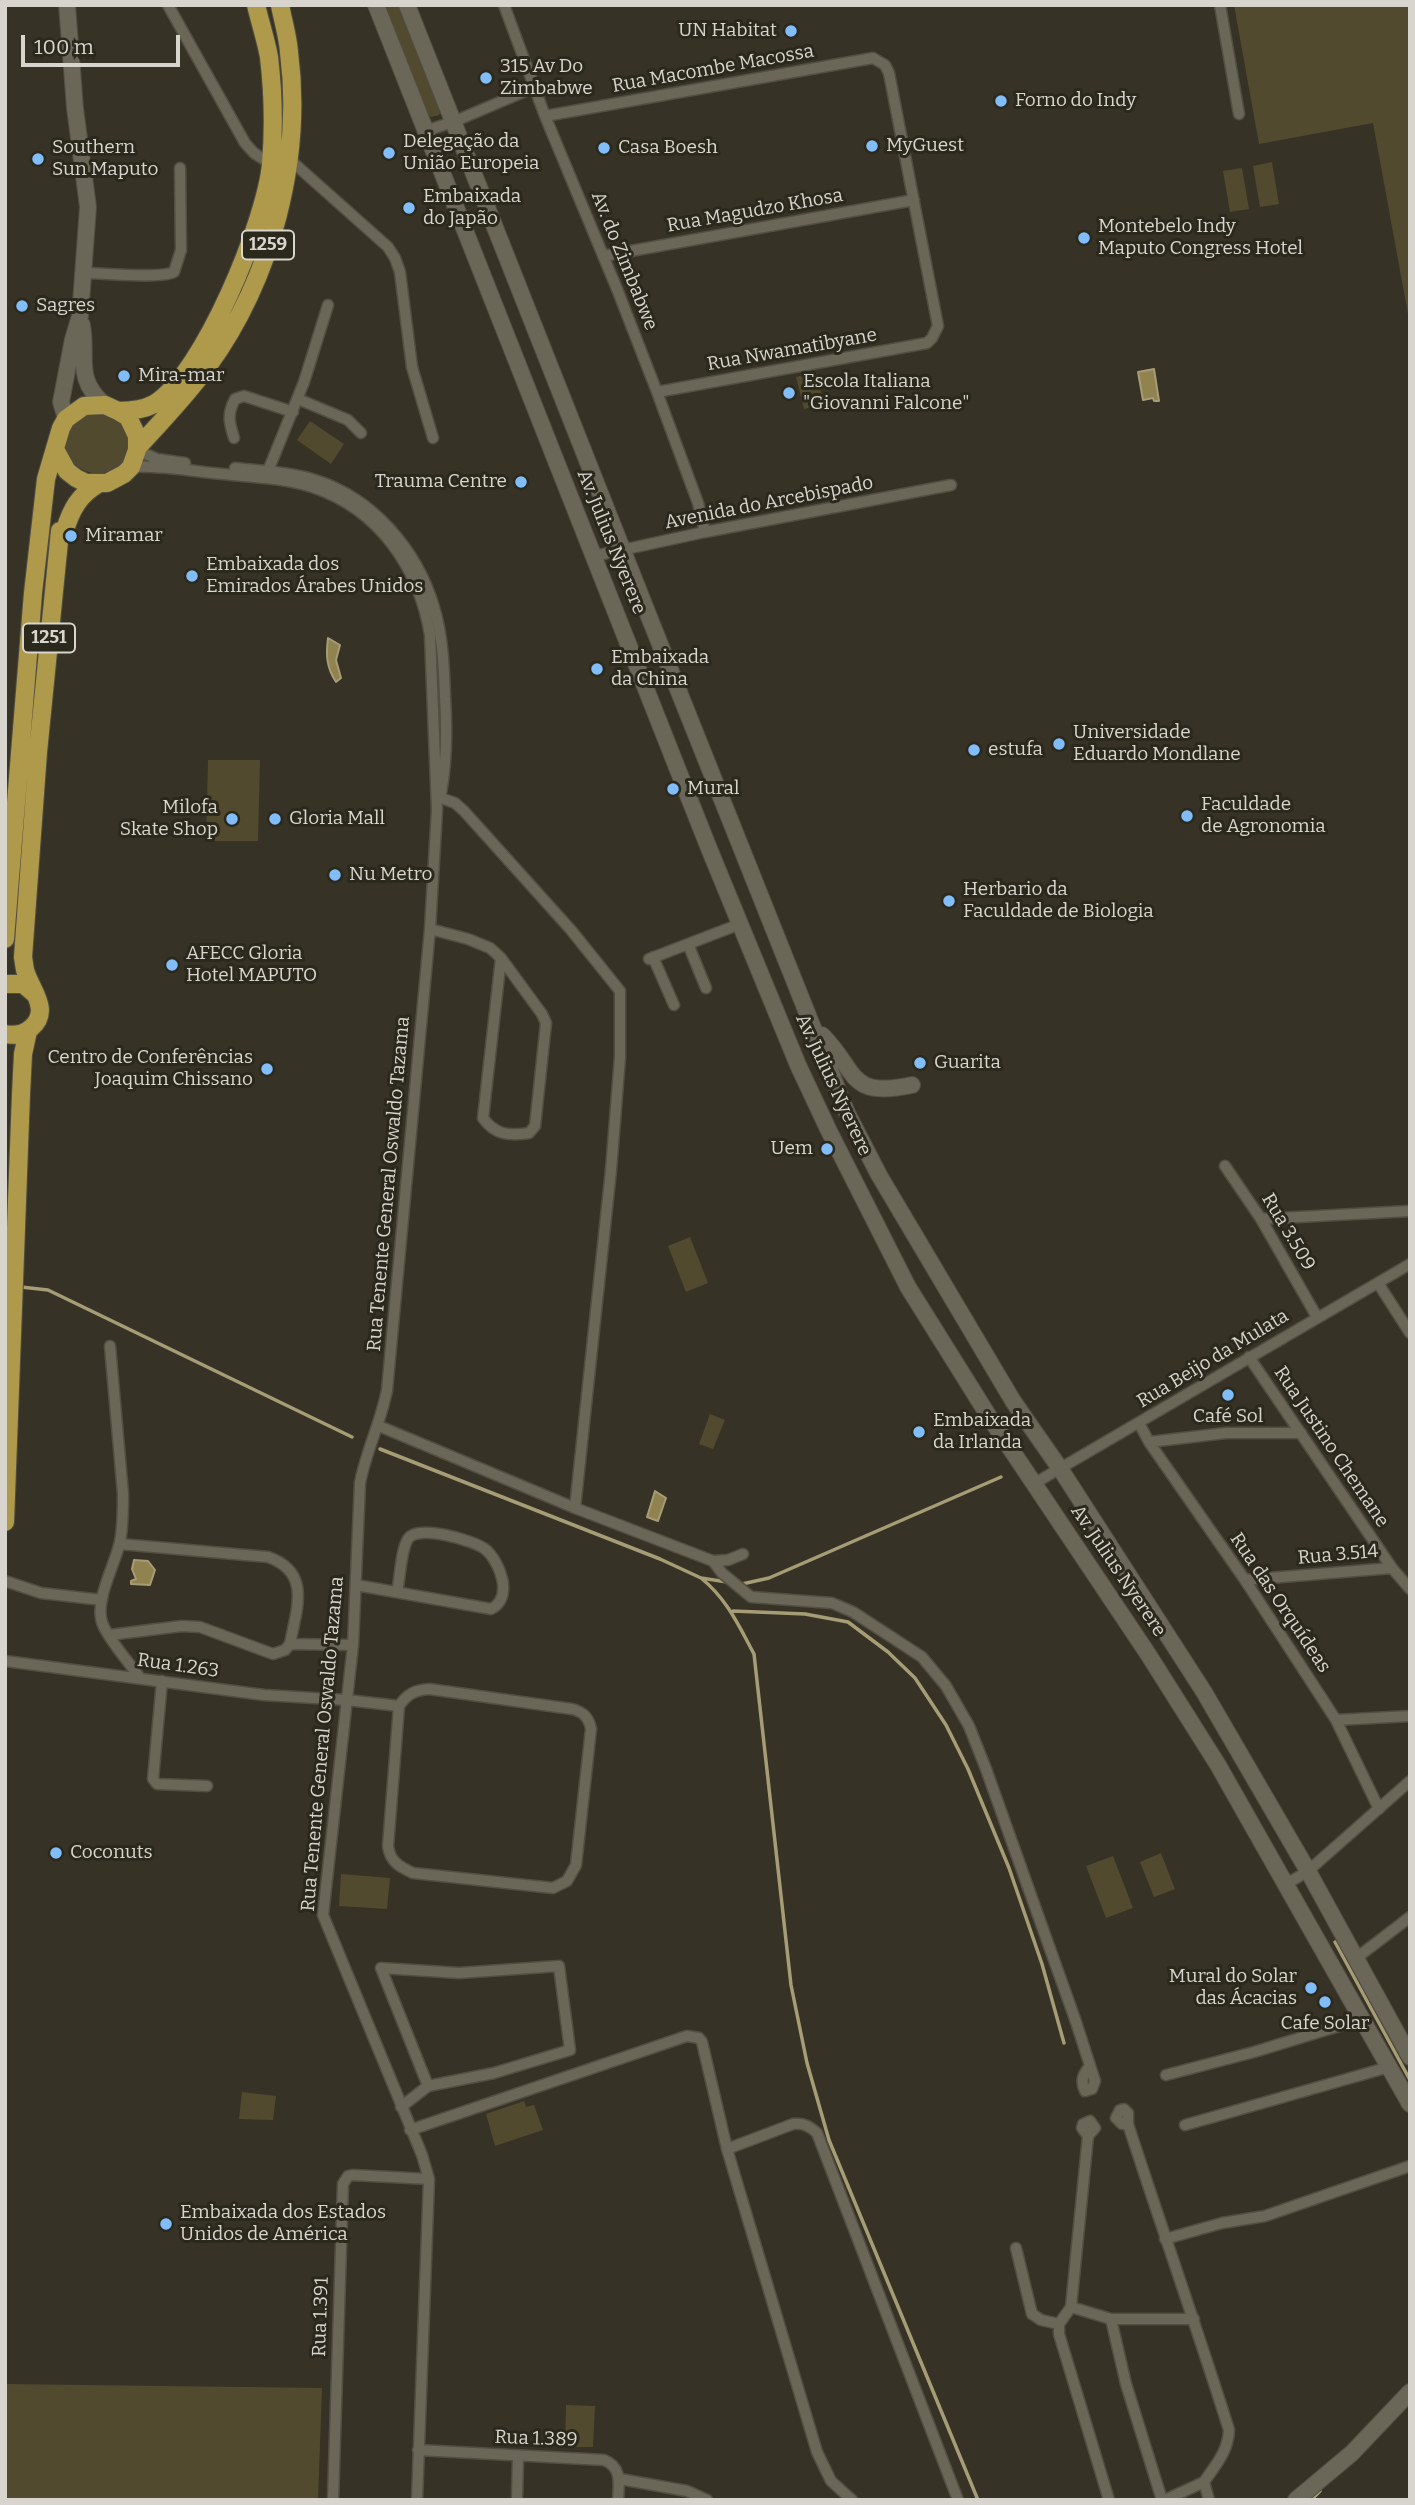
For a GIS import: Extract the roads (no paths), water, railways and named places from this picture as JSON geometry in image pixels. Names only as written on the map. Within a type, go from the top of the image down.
[{"type":"main road","name":"1251","points":[[5,939],[41,510],[46,479],[66,419],[61,402],[80,316],[85,273],[88,206],[75,108],[67,5]]},
{"type":"main road","points":[[66,419],[84,406],[146,408],[157,402],[192,363],[237,277],[264,197],[271,164],[272,99],[269,56],[256,5]]},
{"type":"main road","name":"1259","points":[[135,455],[209,365],[236,320],[258,273],[275,223],[288,158],[292,104],[290,53],[280,5]]},
{"type":"main road","name":"Av. Julius Nyerere","points":[[376,5],[740,924],[798,1065],[837,1145],[908,1287],[988,1415],[1218,1765],[1410,2104]]},
{"type":"main road","name":"Av. Julius Nyerere","points":[[407,5],[571,424],[624,549],[848,1113],[879,1175],[1013,1401],[1061,1470],[1204,1692],[1308,1871],[1410,2057]]},
{"type":"main road","points":[[80,316],[83,367],[92,391],[128,417],[134,426],[135,455]]},
{"type":"main road","points":[[56,451],[67,471],[76,478],[98,484]]},
{"type":"main road","name":"1251","points":[[5,1522],[23,1054],[27,1031],[34,1026],[40,1013],[36,995],[25,972],[23,957],[38,752],[60,531],[65,530],[71,510],[85,493],[98,484],[116,480],[135,455]]},
{"type":"main road","points":[[5,984],[23,984],[36,995]]},
{"type":"main road","points":[[813,1026],[825,1037],[855,1079],[863,1085],[876,1090],[912,1085]]},
{"type":"main road","points":[[5,1034],[27,1031]]},
{"type":"main road","points":[[1296,2500],[1352,2452],[1410,2392]]},
{"type":"street","points":[[168,5],[245,143],[254,153],[271,164]]},
{"type":"street","name":"Av. do Zimbabwe","points":[[504,5],[545,116],[657,392],[698,503],[705,532]]},
{"type":"street","points":[[1220,5],[1239,114]]},
{"type":"street","name":"Rua Macombe Macossa","points":[[545,116],[873,58],[885,65],[914,200]]},
{"type":"street","points":[[425,131],[535,87]]},
{"type":"street","points":[[288,158],[388,247],[395,258],[400,272],[412,367],[433,438]]},
{"type":"street","points":[[85,273],[167,275],[174,272],[181,250],[180,169]]},
{"type":"street","name":"Rua Magudzo Khosa","points":[[603,256],[914,200]]},
{"type":"street","name":"Rua Nwamatibyane","points":[[657,392],[927,343],[938,326],[914,200]]},
{"type":"street","points":[[268,471],[298,399],[328,305]]},
{"type":"street","points":[[234,438],[228,419],[235,399],[244,396],[293,412]]},
{"type":"street","points":[[298,399],[348,421],[361,433]]},
{"type":"street","name":"Rua Tenente General Oswaldo Tazama","points":[[135,455],[268,471],[316,480],[358,502],[390,529],[416,565],[435,609],[444,659],[445,748],[438,810]]},
{"type":"street","name":"Rua Tenente General Oswaldo Tazama","points":[[135,455],[312,487],[333,496],[368,518],[384,533],[400,553],[426,610],[433,680],[438,810],[430,929],[391,1357],[379,1426],[363,1466],[360,1483],[353,1645],[323,1915],[422,2155],[429,2179],[417,2500]]},
{"type":"street","name":"Avenida do Arcebispado","points":[[594,556],[951,485]]},
{"type":"street","points":[[441,797],[455,803],[464,811],[571,930],[620,991],[620,1057],[611,1170],[575,1508]]},
{"type":"street","points":[[674,1005],[651,958],[740,924]]},
{"type":"street","points":[[430,929],[490,948],[501,958],[531,997],[546,1023],[535,1126],[529,1133],[513,1136],[501,1134],[489,1127],[483,1118],[501,958]]},
{"type":"street","points":[[688,944],[706,988]]},
{"type":"street","name":"Rua 3.509","points":[[1225,1166],[1261,1219],[1317,1317]]},
{"type":"street","points":[[1261,1219],[1410,1211]]},
{"type":"street","name":"Rua Beijo da Mulata","points":[[1034,1483],[1061,1470],[1410,1264]]},
{"type":"street","points":[[1378,1283],[1410,1333]]},
{"type":"street","points":[[110,1346],[123,1519],[120,1544],[102,1600],[101,1619],[109,1635],[140,1678]]},
{"type":"street","name":"Rua Justino Chemane","points":[[1249,1357],[1392,1568],[1410,1588]]},
{"type":"street","name":"Rua das Orquídeas","points":[[1139,1423],[1149,1442],[1245,1580],[1336,1720],[1379,1808]]},
{"type":"street","points":[[379,1426],[575,1508],[713,1561],[727,1560],[743,1554]]},
{"type":"street","points":[[1149,1442],[1226,1433],[1301,1433]]},
{"type":"street","points":[[559,1501],[572,1494],[580,1480]]},
{"type":"street","points":[[356,1585],[491,1609],[502,1601],[505,1592],[487,1551],[472,1542],[424,1531],[413,1534],[407,1541],[397,1592]]},
{"type":"street","points":[[109,1635],[182,1626],[207,1629],[273,1654],[285,1650],[290,1644],[298,1592],[297,1583],[287,1565],[268,1557],[120,1544]]},
{"type":"street","points":[[713,1561],[722,1573],[751,1597],[832,1603],[853,1612],[922,1657],[946,1686],[969,1726],[986,1769],[1090,2066]]},
{"type":"street","name":"Rua 3.514","points":[[1245,1580],[1392,1568]]},
{"type":"street","points":[[5,1581],[41,1594],[102,1600]]},
{"type":"street","points":[[290,1644],[353,1645]]},
{"type":"street","name":"Rua 1.263","points":[[5,1661],[264,1695],[399,1706]]},
{"type":"street","points":[[162,1681],[153,1779],[157,1784],[206,1786]]},
{"type":"street","points":[[429,1689],[572,1709],[586,1716],[591,1729],[576,1865],[567,1881],[553,1888],[426,1875],[413,1873],[394,1862],[388,1846],[399,1706],[413,1692],[429,1689]]},
{"type":"street","points":[[1336,1720],[1410,1716]]},
{"type":"street","points":[[1285,1885],[1308,1871],[1410,1780]]},
{"type":"street","points":[[1355,1959],[1408,1924]]},
{"type":"street","points":[[401,2107],[428,2086],[494,2073],[570,2050],[559,1966],[460,1973],[381,1968],[428,2086]]},
{"type":"street","points":[[1166,2075],[1362,2019]]},
{"type":"street","points":[[410,2130],[694,2035],[702,2042],[727,2149],[817,2452],[831,2481],[852,2500]]},
{"type":"street","points":[[1185,2125],[1389,2067]]},
{"type":"street","points":[[727,2149],[793,2124],[801,2123],[817,2133],[958,2500]]},
{"type":"street","points":[[1111,2319],[1126,2384],[1164,2500],[1204,2482],[1224,2455],[1229,2430],[1128,2124]]},
{"type":"street","points":[[1088,2136],[1071,2307],[1059,2324],[1065,2357],[1109,2500]]},
{"type":"street","points":[[1165,2239],[1222,2223],[1265,2217],[1410,2166]]},
{"type":"street","name":"Rua 1.391","points":[[333,2500],[343,2184],[348,2176],[352,2175],[429,2179]]},
{"type":"street","points":[[1016,2248],[1032,2314],[1041,2320],[1059,2324]]},
{"type":"street","points":[[1071,2307],[1111,2319],[1194,2319]]},
{"type":"street","name":"Rua 1.389","points":[[418,2450],[604,2460],[613,2463],[620,2479]]},
{"type":"street","points":[[517,2500],[519,2457]]},
{"type":"street","points":[[618,2500],[620,2479],[687,2490],[708,2500]]},
{"type":"street","points":[[1204,2482],[1209,2500]]},
{"type":"waterway","points":[[21,1287],[48,1290],[352,1437]]},
{"type":"waterway","points":[[380,1449],[660,1559],[701,1578],[727,1582]]},
{"type":"waterway","points":[[742,1584],[769,1578],[1001,1477]]},
{"type":"waterway","points":[[701,1578],[725,1604],[754,1654],[791,1985],[807,2063],[829,2140],[978,2500]]},
{"type":"waterway","points":[[733,1611],[805,1614],[848,1622],[888,1652],[915,1678],[946,1725],[968,1769],[1009,1868],[1042,1964],[1064,2043]]},
{"type":"waterway","points":[[1335,1942],[1410,2080]]},
{"type":"waterway","points":[[1311,2500],[1320,2491]]},
{"type":"place","name":"UN Habitat","points":[[791,31]]},
{"type":"place","name":"315 Av Do Zimbabwe","points":[[486,78]]},
{"type":"place","name":"Forno do Indy","points":[[1001,101]]},
{"type":"place","name":"MyGuest","points":[[872,146]]},
{"type":"place","name":"Casa Boesh","points":[[604,148]]},
{"type":"place","name":"Delegação da União Europeia","points":[[389,153]]},
{"type":"place","name":"Southern Sun Maputo","points":[[38,159]]},
{"type":"place","name":"Embaixada do Japão","points":[[409,208]]},
{"type":"place","name":"Montebelo Indy Maputo Congress Hotel","points":[[1084,238]]},
{"type":"place","name":"Sagres","points":[[22,306]]},
{"type":"place","name":"Mira-mar","points":[[124,376]]},
{"type":"place","name":"Escola Italiana \"Giovanni Falcone\"","points":[[789,393]]},
{"type":"place","name":"Trauma Centre","points":[[521,482]]},
{"type":"place","name":"Miramar","points":[[71,536]]},
{"type":"place","name":"Embaixada dos Emirados Árabes Unidos","points":[[192,576]]},
{"type":"place","name":"Embaixada da China","points":[[597,669]]},
{"type":"place","name":"Universidade Eduardo Mondlane","points":[[1059,744]]},
{"type":"place","name":"estufa","points":[[974,750]]},
{"type":"place","name":"Mural","points":[[673,789]]},
{"type":"place","name":"Faculdade de Agronomia","points":[[1187,816]]},
{"type":"place","name":"Milofa Skate Shop","points":[[232,819]]},
{"type":"place","name":"Gloria Mall","points":[[275,819]]},
{"type":"place","name":"Nu Metro","points":[[335,875]]},
{"type":"place","name":"Herbario da Faculdade de Biologia","points":[[949,901]]},
{"type":"place","name":"AFECC Gloria Hotel MAPUTO","points":[[172,965]]},
{"type":"place","name":"Guarita","points":[[920,1063]]},
{"type":"place","name":"Centro de Conferências Joaquim Chissano","points":[[267,1069]]},
{"type":"place","name":"Uem","points":[[827,1149]]},
{"type":"place","name":"Café Sol","points":[[1228,1395]]},
{"type":"place","name":"Embaixada da Irlanda","points":[[919,1432]]},
{"type":"place","name":"Coconuts","points":[[56,1853]]},
{"type":"place","name":"Mural do Solar das Ácacias","points":[[1311,1988]]},
{"type":"place","name":"Cafe Solar","points":[[1325,2002]]},
{"type":"place","name":"Embaixada dos Estados Unidos de América","points":[[166,2224]]}]
